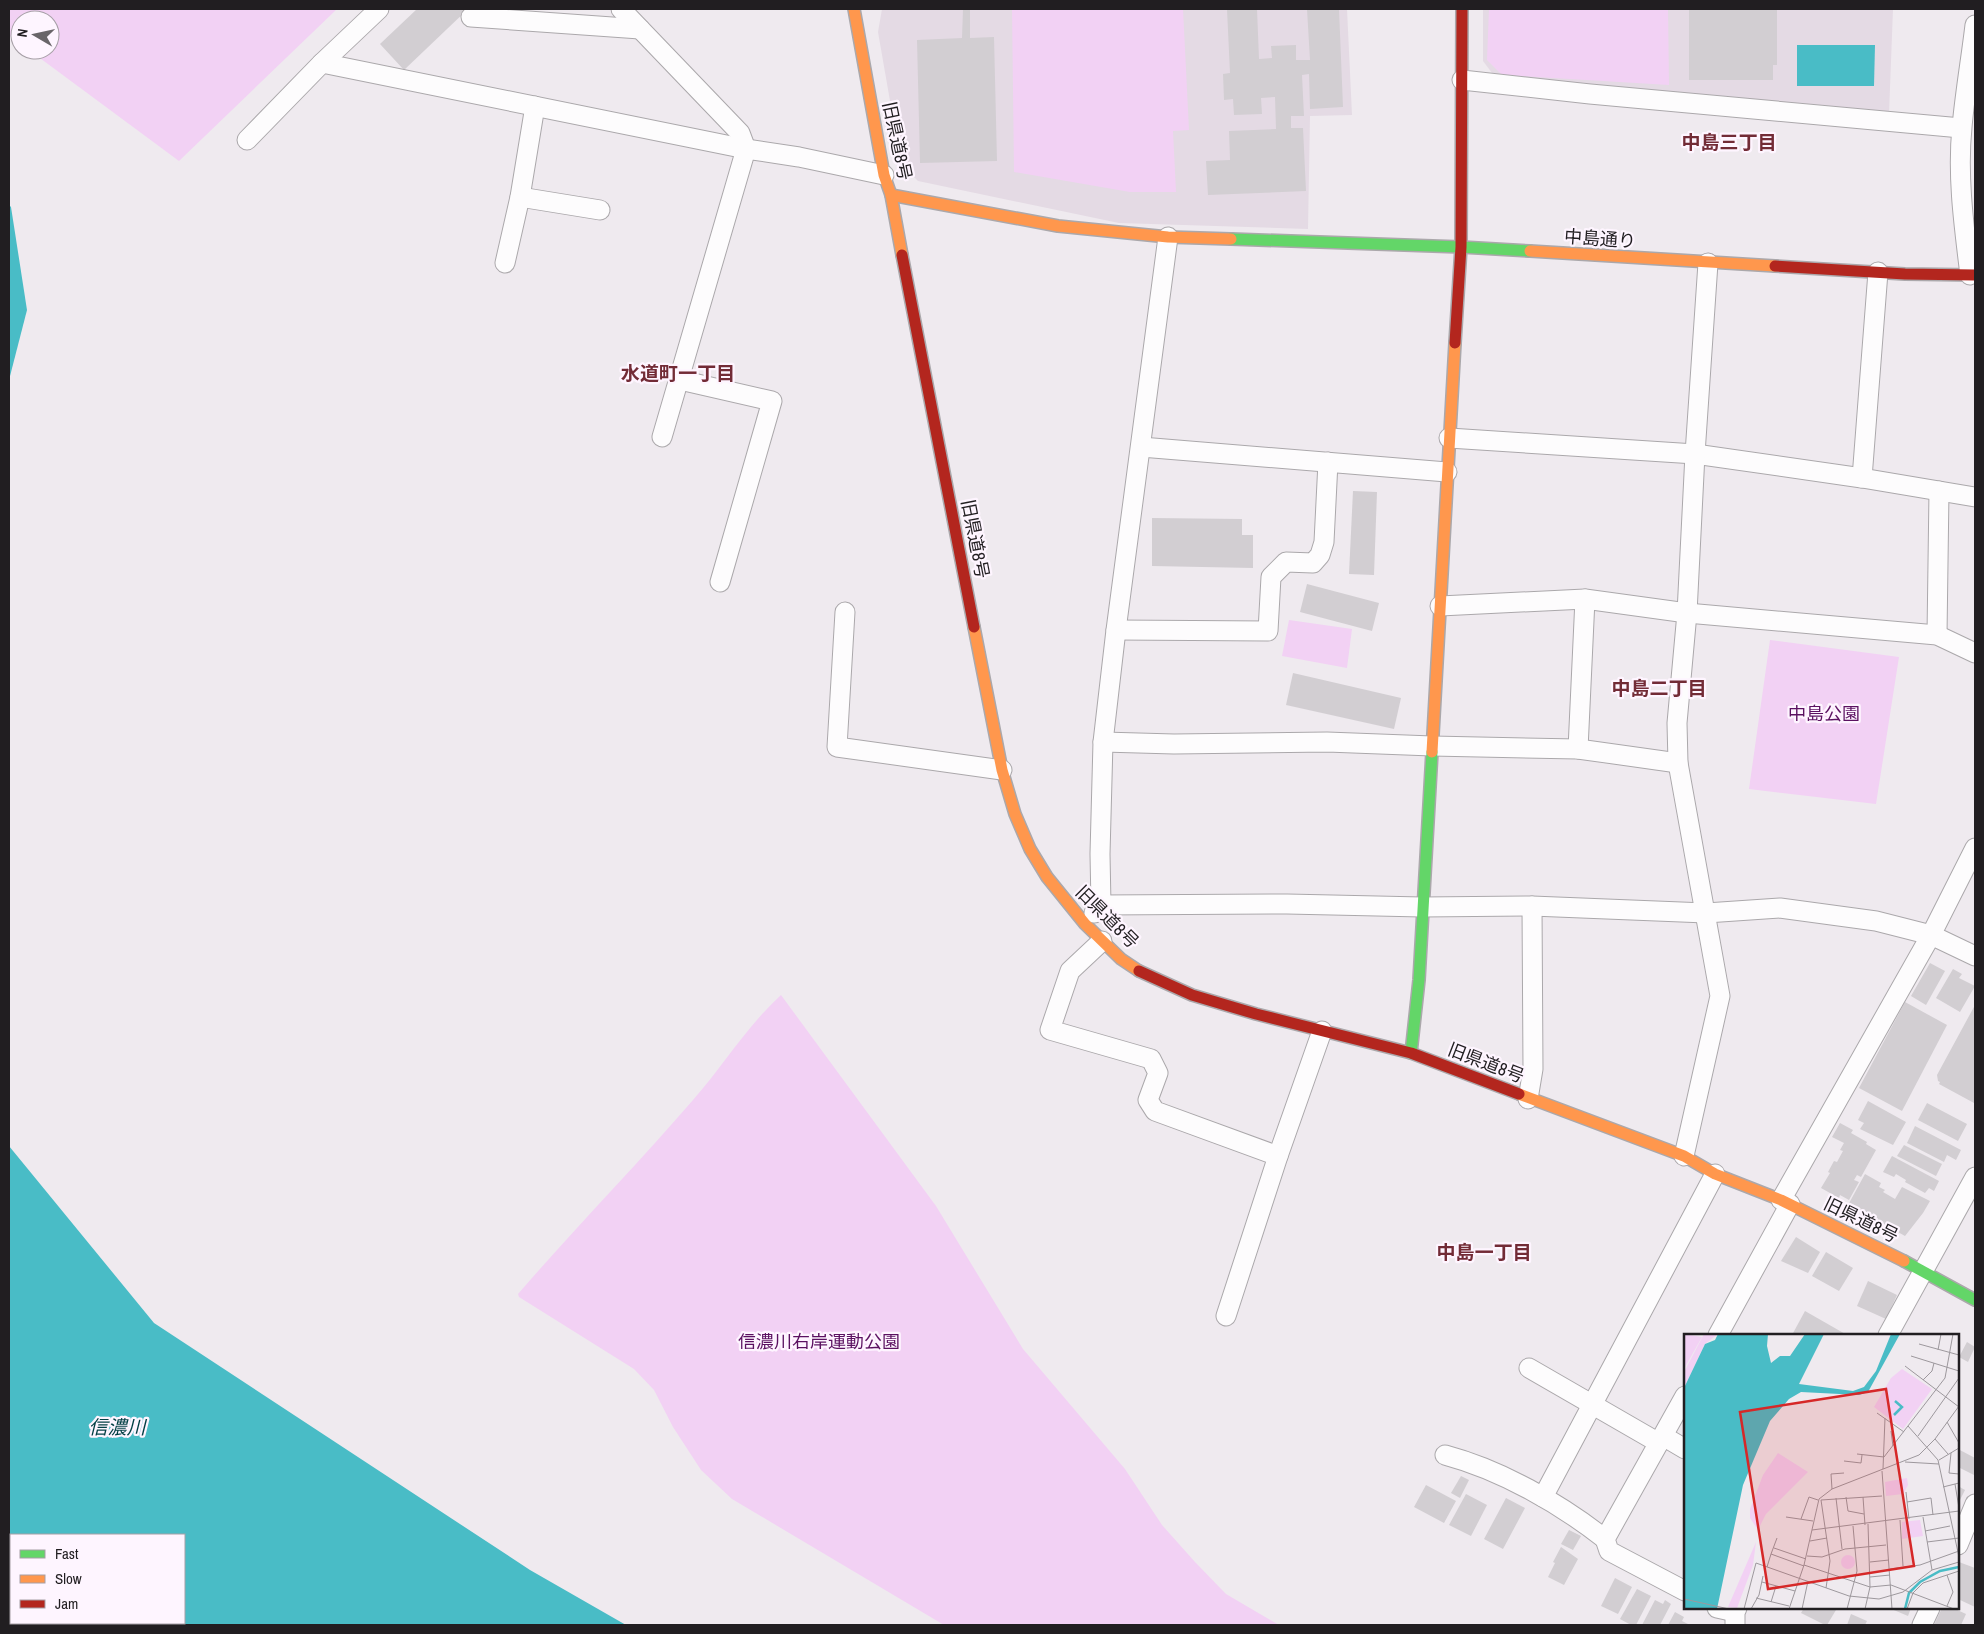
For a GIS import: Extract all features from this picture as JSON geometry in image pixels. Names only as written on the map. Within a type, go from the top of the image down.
[{"type":"street","points":[[248,140],[322,63],[379,9]]},
{"type":"street","points":[[621,9],[740,133],[746,149],[662,437]]},
{"type":"street","name":"旧県道8号","points":[[854,9],[884,175],[891,195],[931,412],[1002,770],[1015,814],[1030,849],[1047,877],[1084,924],[1121,959],[1140,971],[1192,995],[1322,1032],[1411,1053],[1528,1099],[1684,1156],[1715,1174],[1785,1202],[1924,1271],[1975,1300]]},
{"type":"street","points":[[1411,1053],[1419,980],[1461,247],[1462,9]]},
{"type":"street","points":[[471,17],[640,29]]},
{"type":"street","points":[[1972,275],[1964,229],[1960,169],[1961,128],[1975,25]]},
{"type":"street","points":[[322,63],[884,175]]},
{"type":"street","points":[[1462,80],[1590,94],[1961,128]]},
{"type":"street","points":[[505,263],[520,197],[535,106]]},
{"type":"street","name":"中島通り","points":[[891,195],[1058,226],[1168,236],[1461,247],[1708,263],[1972,275]]},
{"type":"street","points":[[520,197],[600,210]]},
{"type":"street","points":[[1084,924],[1101,905],[1103,742],[1168,236]]},
{"type":"street","points":[[1684,1156],[1720,996],[1678,763],[1677,723],[1687,614],[1695,454],[1708,263]]},
{"type":"street","points":[[1862,478],[1878,272]]},
{"type":"street","points":[[680,380],[772,401],[720,582]]},
{"type":"street","points":[[1449,438],[1695,454],[1862,478],[1975,498]]},
{"type":"street","points":[[1141,447],[1447,472]]},
{"type":"street","points":[[1116,630],[1268,631],[1271,577],[1286,562],[1313,563],[1320,555],[1324,542],[1328,462]]},
{"type":"street","points":[[1937,635],[1939,491]]},
{"type":"street","points":[[1440,606],[1585,599],[1687,614],[1937,635],[1975,653]]},
{"type":"street","points":[[1578,748],[1585,599]]},
{"type":"street","points":[[845,612],[837,747],[1002,770]]},
{"type":"street","points":[[1103,742],[1174,744],[1327,742],[1578,748],[1678,763]]},
{"type":"street","points":[[1719,1334],[1785,1202],[1931,935],[1975,848]]},
{"type":"street","points":[[1101,905],[1532,906],[1706,913],[1780,908],[1876,921],[1931,935],[1975,956]]},
{"type":"street","points":[[1528,1099],[1533,1069],[1532,906]]},
{"type":"street","points":[[1102,941],[1070,971],[1050,1030],[1150,1059],[1158,1073],[1148,1100],[1155,1111],[1278,1156]]},
{"type":"street","points":[[1226,1316],[1278,1156],[1322,1032]]},
{"type":"street","points":[[1542,1497],[1715,1174]]},
{"type":"street","points":[[1889,1334],[1973,1187]]},
{"type":"street","points":[[1528,1368],[1591,1405],[1661,1440],[1684,1448]]},
{"type":"street","points":[[1605,1540],[1684,1398]]},
{"type":"street","points":[[1445,1454],[1474,1462],[1542,1497],[1586,1524],[1605,1540],[1609,1551],[1684,1590]]},
{"type":"street","points":[[1964,1545],[1975,1504]]},
{"type":"street","points":[[1922,1625],[1930,1609]]},
{"type":"shaded area","points":[[882,9],[1347,9],[1352,115],[1310,116],[1308,229],[1119,223],[918,181],[901,164],[878,32]]},
{"type":"shaded area","points":[[1483,9],[1893,9],[1889,114],[1495,77],[1483,61]]},
{"type":"green space","points":[[9,9],[337,9],[179,161],[43,60],[60,60],[60,10],[10,10],[9,35]]},
{"type":"green space","points":[[1012,9],[1183,9],[1189,130],[1173,131],[1176,192],[1130,192],[1014,172]]},
{"type":"green space","points":[[1489,9],[1668,9],[1669,85],[1502,75],[1487,60]]},
{"type":"green space","points":[[1289,620],[1352,629],[1347,668],[1282,656]]},
{"type":"green space","name":"中島公園","points":[[1770,640],[1899,657],[1876,804],[1749,789]]},
{"type":"green space","name":"信濃川右岸運動公園","points":[[781,995],[936,1206],[1023,1349],[1125,1469],[1162,1525],[1226,1594],[1279,1625],[944,1625],[732,1499],[701,1470],[673,1427],[654,1390],[634,1369],[519,1297],[518,1294],[671,1125],[757,1020]]},
{"type":"water","points":[[1797,45],[1875,45],[1874,86],[1797,86]]},
{"type":"water","points":[[9,205],[11,207],[27,310],[9,380]]},
{"type":"water","name":"信濃川","points":[[9,1146],[154,1323],[530,1570],[626,1625],[9,1625]]},
{"type":"building","points":[[417,9],[468,9],[404,70],[380,44]]},
{"type":"building","points":[[963,9],[970,9],[970,38],[994,37],[997,161],[920,163],[917,40],[962,38]]},
{"type":"building","points":[[1227,9],[1257,9],[1259,59],[1272,58],[1271,46],[1296,45],[1296,60],[1310,60],[1307,9],[1339,9],[1343,107],[1310,109],[1309,74],[1302,75],[1304,116],[1291,116],[1291,128],[1303,128],[1306,191],[1208,195],[1206,161],[1230,160],[1229,131],[1276,129],[1275,97],[1261,98],[1262,114],[1234,115],[1233,99],[1224,100],[1223,74],[1230,73]]},
{"type":"building","points":[[1689,9],[1777,9],[1777,65],[1773,65],[1773,80],[1689,80]]},
{"type":"building","points":[[1353,491],[1377,492],[1374,575],[1349,574]]},
{"type":"building","points":[[1152,518],[1242,519],[1242,535],[1253,535],[1253,568],[1152,566]]},
{"type":"building","points":[[1307,584],[1379,603],[1372,631],[1300,612]]},
{"type":"building","points":[[1293,673],[1401,698],[1394,729],[1286,705]]},
{"type":"building","points":[[1930,963],[1945,971],[1926,1005],[1911,996]]},
{"type":"building","points":[[1953,969],[1962,974],[1959,978],[1975,986],[1960,1012],[1936,998]]},
{"type":"building","points":[[1905,1002],[1947,1025],[1902,1111],[1859,1088]]},
{"type":"building","points":[[1975,1005],[1974,1103],[1939,1084],[1937,1075]]},
{"type":"building","points":[[1868,1101],[1906,1122],[1893,1145],[1860,1129],[1864,1123],[1858,1120]]},
{"type":"building","points":[[1927,1103],[1967,1124],[1958,1141],[1918,1120]]},
{"type":"building","points":[[1840,1123],[1853,1130],[1851,1133],[1867,1142],[1866,1144],[1876,1150],[1861,1177],[1857,1175],[1854,1180],[1859,1182],[1849,1200],[1840,1195],[1839,1198],[1821,1188],[1830,1173],[1828,1172],[1834,1161],[1837,1162],[1843,1151],[1840,1150],[1844,1143],[1832,1137]]},
{"type":"building","points":[[1915,1126],[1961,1150],[1956,1160],[1947,1155],[1944,1162],[1907,1143]]},
{"type":"building","points":[[1904,1145],[1942,1164],[1936,1176],[1897,1156]]},
{"type":"building","points":[[1892,1156],[1939,1181],[1934,1191],[1929,1188],[1925,1193],[1905,1182],[1906,1180],[1896,1174],[1894,1177],[1883,1172]]},
{"type":"building","points":[[1865,1174],[1881,1183],[1879,1187],[1885,1190],[1883,1192],[1895,1199],[1902,1187],[1930,1201],[1905,1236],[1871,1217],[1872,1215],[1866,1212],[1865,1215],[1848,1205]]},
{"type":"building","points":[[1796,1237],[1820,1252],[1808,1273],[1781,1261]]},
{"type":"building","points":[[1826,1252],[1853,1268],[1839,1291],[1812,1276]]},
{"type":"building","points":[[1868,1281],[1897,1295],[1886,1319],[1857,1306]]},
{"type":"building","points":[[1805,1311],[1845,1334],[1793,1334]]},
{"type":"building","points":[[1967,1342],[1975,1347],[1968,1362],[1959,1357]]},
{"type":"building","points":[[1959,1450],[1975,1458],[1974,1475],[1959,1468]]},
{"type":"building","points":[[1461,1476],[1469,1480],[1460,1498],[1451,1493]]},
{"type":"building","points":[[1426,1485],[1456,1501],[1444,1523],[1414,1507]]},
{"type":"building","points":[[1959,1487],[1965,1490],[1959,1502]]},
{"type":"building","points":[[1466,1494],[1487,1505],[1471,1536],[1449,1525]]},
{"type":"building","points":[[1506,1498],[1525,1508],[1503,1549],[1484,1539]]},
{"type":"building","points":[[1569,1530],[1581,1536],[1573,1550],[1561,1544]]},
{"type":"building","points":[[1561,1547],[1578,1559],[1564,1585],[1548,1577]]},
{"type":"building","points":[[1959,1562],[1975,1568],[1975,1607],[1959,1599]]},
{"type":"building","points":[[1615,1578],[1632,1587],[1618,1614],[1601,1606]]},
{"type":"building","points":[[1637,1589],[1651,1596],[1636,1625],[1631,1625],[1620,1619]]},
{"type":"building","points":[[1655,1600],[1663,1604],[1665,1600],[1671,1604],[1660,1625],[1642,1625]]},
{"type":"building","points":[[1803,1609],[1836,1610],[1827,1625],[1801,1613]]},
{"type":"building","points":[[1891,1609],[1911,1609],[1908,1616]]},
{"type":"building","points":[[1942,1609],[1955,1609],[1966,1614],[1961,1625],[1934,1625]]},
{"type":"building","points":[[1675,1612],[1684,1617],[1682,1621],[1690,1625],[1668,1625]]},
{"type":"building","points":[[1851,1614],[1867,1621],[1865,1625],[1847,1625]]},
{"type":"traffic: fast","points":[[1231,239],[1530,251]]},
{"type":"traffic: fast","points":[[1411,1053],[1419,980],[1432,752]]},
{"type":"traffic: fast","points":[[1904,1261],[1975,1300]]},
{"type":"traffic: slow","points":[[854,9],[884,175],[891,195],[902,255]]},
{"type":"traffic: slow","points":[[891,195],[1058,226],[1168,237],[1231,239]]},
{"type":"traffic: slow","points":[[1530,251],[1775,266]]},
{"type":"traffic: slow","points":[[1432,752],[1455,343]]},
{"type":"traffic: slow","points":[[974,627],[1002,770],[1015,814],[1030,849],[1047,877],[1085,924],[1121,959],[1139,971]]},
{"type":"traffic: slow","points":[[1519,1094],[1684,1156],[1715,1174],[1781,1200],[1904,1261]]},
{"type":"traffic: jam","points":[[1455,343],[1461,247],[1462,9]]},
{"type":"traffic: jam","points":[[902,255],[974,627]]},
{"type":"traffic: jam","points":[[1775,266],[1905,274],[1975,275]]},
{"type":"traffic: jam","points":[[1139,971],[1192,995],[1256,1014],[1411,1053],[1519,1094]]},
{"type":"district","name":"中島三丁目","points":[[1729,142]]},
{"type":"district","name":"水道町一丁目","points":[[678,373]]},
{"type":"district","name":"中島二丁目","points":[[1659,688]]},
{"type":"district","name":"中島一丁目","points":[[1484,1252]]}]
